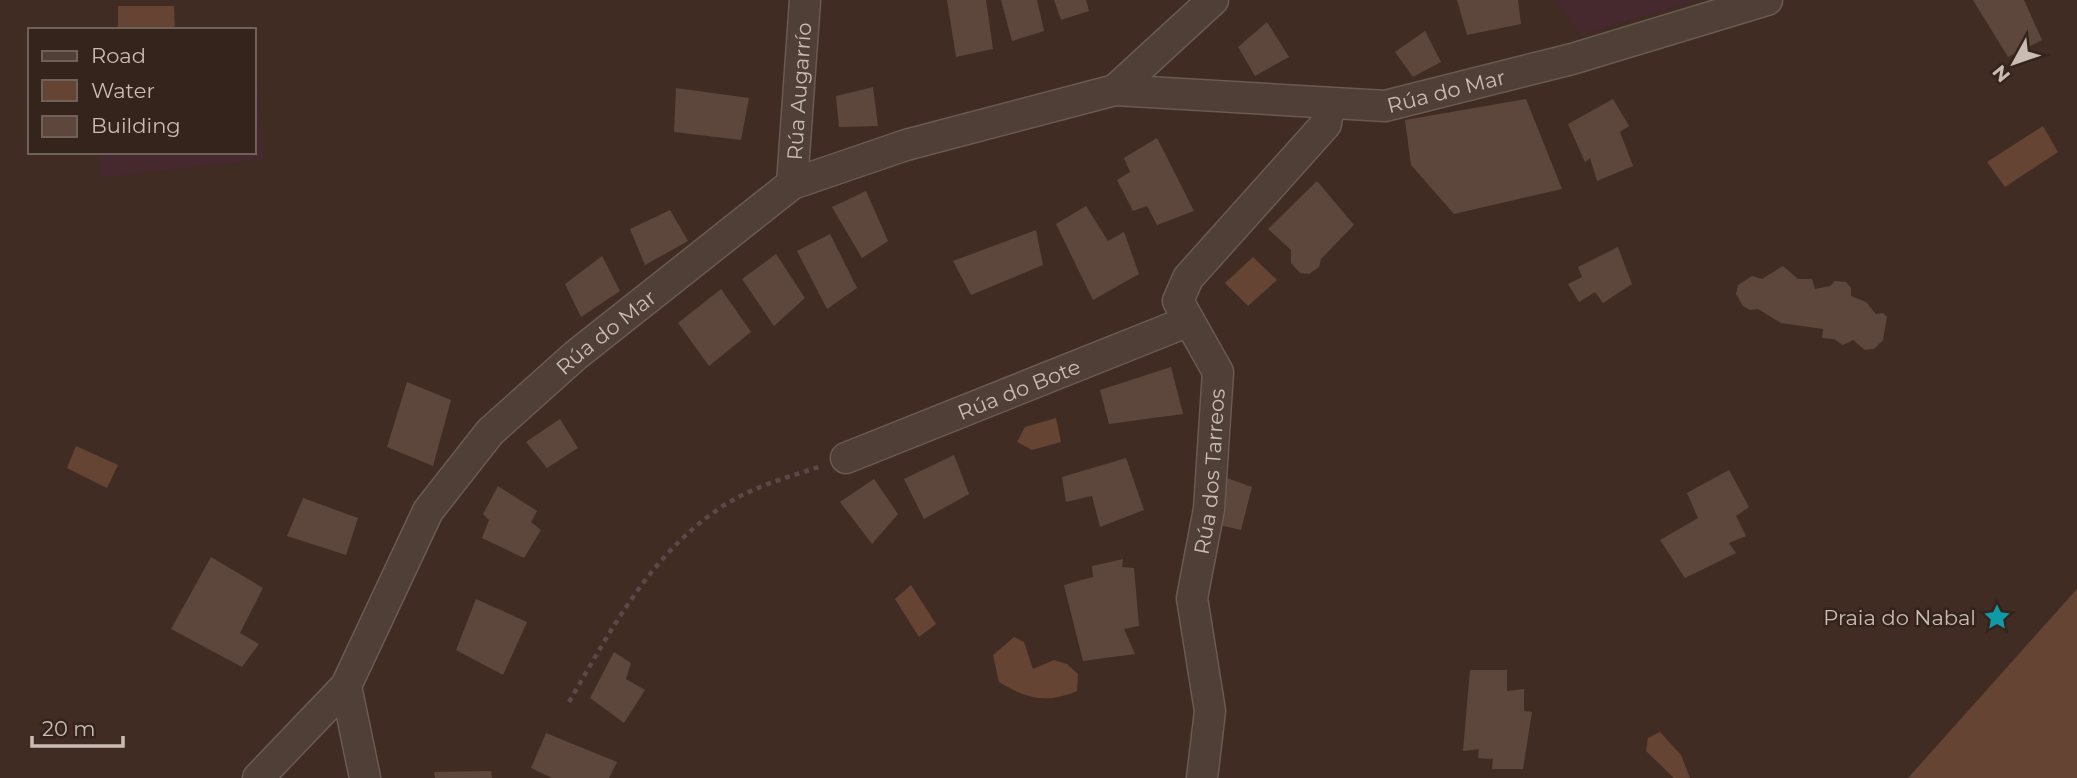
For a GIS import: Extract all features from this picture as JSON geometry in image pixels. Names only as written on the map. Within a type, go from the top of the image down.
[{"type":"street","name":"Rúa Augarrío","points":[[792,184],[805,0]]},
{"type":"street","name":"Rúa do Mar","points":[[1115,90],[1213,0]]},
{"type":"street","name":"Rúa do Mar","points":[[258,778],[346,686],[428,511],[490,432],[576,355],[792,184],[906,145],[1115,90],[1385,106],[1572,59],[1767,0]]},
{"type":"street","name":"Rúa dos Tarreos","points":[[1202,778],[1210,711],[1192,598],[1209,509],[1218,372],[1178,301],[1188,278],[1326,124],[1329,103]]},
{"type":"street","name":"Rúa do Bote","points":[[846,458],[1189,321]]},
{"type":"street","points":[[346,686],[365,778]]},
{"type":"path","points":[[569,702],[645,577],[679,540],[721,507],[767,484],[846,458]]},
{"type":"shaded area","points":[[1555,0],[1696,0],[1581,35]]},
{"type":"shaded area","points":[[257,75],[264,159],[100,178],[99,154],[256,154]]},
{"type":"water","points":[[118,6],[174,6],[175,28],[118,28]]},
{"type":"water","points":[[2043,126],[2058,152],[2005,187],[1987,162]]},
{"type":"water","points":[[1253,257],[1277,280],[1248,306],[1225,283]]},
{"type":"water","points":[[1056,418],[1061,442],[1032,450],[1017,442],[1025,427]]},
{"type":"water","points":[[76,446],[118,465],[107,488],[67,468]]},
{"type":"water","points":[[911,585],[936,624],[919,637],[895,599]]},
{"type":"water","points":[[2076,590],[2077,778],[1908,778]]},
{"type":"water","points":[[1014,637],[1024,642],[1033,669],[1054,660],[1067,664],[1078,674],[1077,691],[1056,697],[1037,698],[999,682],[993,655]]},
{"type":"water","points":[[1660,732],[1681,755],[1690,778],[1674,778],[1646,751],[1648,738]]},
{"type":"building","points":[[947,0],[986,0],[993,49],[956,57]]},
{"type":"building","points":[[1001,0],[1037,0],[1044,31],[1012,41]]},
{"type":"building","points":[[1054,0],[1086,0],[1089,11],[1061,20]]},
{"type":"building","points":[[1457,0],[1518,0],[1521,24],[1467,35]]},
{"type":"building","points":[[1973,0],[2024,0],[2042,40],[2008,57]]},
{"type":"building","points":[[1267,22],[1289,57],[1255,76],[1238,47]]},
{"type":"building","points":[[1425,31],[1441,62],[1413,77],[1395,52]]},
{"type":"building","points":[[873,87],[878,126],[839,127],[836,96]]},
{"type":"building","points":[[676,88],[749,98],[741,140],[674,132]]},
{"type":"building","points":[[1526,99],[1562,189],[1454,214],[1411,165],[1405,120]]},
{"type":"building","points":[[1613,99],[1629,126],[1620,132],[1633,166],[1597,181],[1590,158],[1585,162],[1568,124]]},
{"type":"building","points":[[1157,138],[1194,211],[1157,225],[1147,206],[1133,211],[1117,180],[1130,172],[1124,158]]},
{"type":"building","points":[[1317,181],[1354,225],[1321,259],[1319,267],[1309,274],[1300,273],[1291,263],[1291,250],[1268,229]]},
{"type":"building","points":[[866,191],[888,241],[862,258],[832,207]]},
{"type":"building","points":[[1086,206],[1108,241],[1124,232],[1139,274],[1093,300],[1056,224]]},
{"type":"building","points":[[670,210],[688,241],[645,265],[630,229]]},
{"type":"building","points":[[1036,230],[1043,265],[971,295],[953,261]]},
{"type":"building","points":[[830,234],[857,288],[827,309],[797,251]]},
{"type":"building","points":[[1618,247],[1632,284],[1603,303],[1595,292],[1579,302],[1568,284],[1582,277],[1578,267]]},
{"type":"building","points":[[776,254],[805,298],[774,326],[742,279]]},
{"type":"building","points":[[602,256],[620,291],[581,317],[565,284]]},
{"type":"building","points":[[1783,266],[1798,279],[1812,279],[1815,289],[1830,286],[1835,281],[1846,282],[1851,288],[1851,296],[1866,302],[1876,314],[1883,313],[1887,317],[1883,340],[1874,349],[1865,350],[1853,340],[1843,345],[1834,339],[1822,338],[1823,329],[1781,323],[1758,309],[1750,310],[1743,306],[1736,294],[1738,285],[1752,276],[1762,279]]},
{"type":"building","points":[[721,289],[751,332],[709,366],[678,323]]},
{"type":"building","points":[[1171,367],[1183,414],[1109,424],[1100,390]]},
{"type":"building","points":[[407,382],[451,400],[433,466],[387,447]]},
{"type":"building","points":[[560,419],[578,448],[547,468],[526,442]]},
{"type":"building","points":[[954,455],[969,494],[924,519],[904,479]]},
{"type":"building","points":[[1126,458],[1144,510],[1100,527],[1092,496],[1066,502],[1062,477]]},
{"type":"building","points":[[1729,470],[1749,507],[1736,516],[1746,536],[1729,543],[1736,553],[1685,578],[1660,540],[1698,518],[1687,493]]},
{"type":"building","points":[[1224,477],[1252,487],[1241,530],[1219,525]]},
{"type":"building","points":[[874,479],[898,514],[872,544],[840,502]]},
{"type":"building","points":[[498,486],[537,511],[531,522],[541,530],[524,558],[482,538],[489,520],[483,514]]},
{"type":"building","points":[[303,498],[358,518],[346,555],[287,536]]},
{"type":"building","points":[[211,557],[263,588],[240,633],[259,644],[242,667],[171,629]]},
{"type":"building","points":[[1123,559],[1122,567],[1134,568],[1139,626],[1124,629],[1135,654],[1083,661],[1064,585],[1093,577],[1092,566]]},
{"type":"building","points":[[476,599],[527,622],[503,675],[456,650]]},
{"type":"building","points":[[614,652],[631,663],[626,679],[645,690],[624,723],[590,698]]},
{"type":"building","points":[[1470,670],[1507,670],[1507,691],[1524,689],[1524,711],[1532,712],[1523,769],[1492,769],[1493,759],[1478,758],[1479,749],[1463,751]]},
{"type":"building","points":[[546,733],[617,762],[609,778],[552,778],[531,768]]},
{"type":"building","points":[[491,771],[492,778],[435,778],[434,772]]},
{"type":"place","name":"Praia do Nabal","points":[[1997,617]]}]
